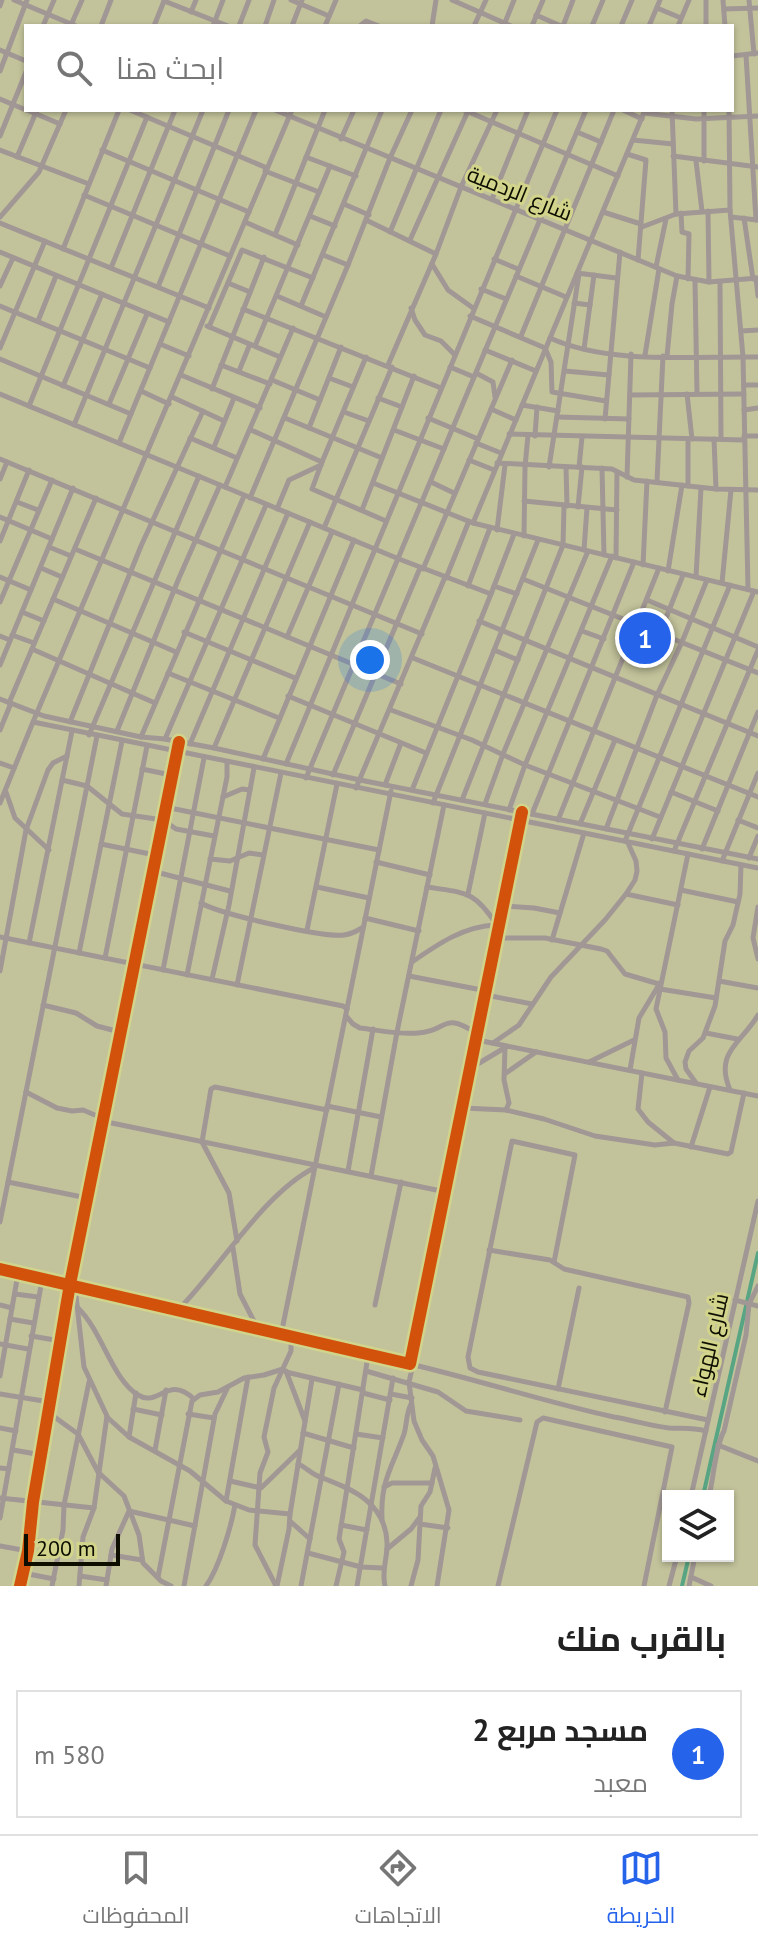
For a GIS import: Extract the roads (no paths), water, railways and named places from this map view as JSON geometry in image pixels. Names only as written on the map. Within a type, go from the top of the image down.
[{"type":"street","points":[[0,6],[2,0]]},
{"type":"street","points":[[14,0],[26,2],[71,24]]},
{"type":"street","points":[[44,24],[54,0]]},
{"type":"street","points":[[73,24],[82,0]]},
{"type":"street","points":[[102,24],[111,0]]},
{"type":"street","points":[[191,12],[196,0]]},
{"type":"street","points":[[155,24],[165,1],[214,24],[223,0]]},
{"type":"street","points":[[240,24],[249,0]]},
{"type":"street","points":[[266,24],[274,0]]},
{"type":"street","points":[[291,0],[329,16]]},
{"type":"street","points":[[326,24],[336,0]]},
{"type":"street","points":[[432,24],[436,0]]},
{"type":"street","points":[[452,0],[504,24]]},
{"type":"street","points":[[475,24],[486,0]]},
{"type":"street","points":[[506,24],[514,0]]},
{"type":"street","points":[[533,24],[543,0]]},
{"type":"street","points":[[563,24],[573,0]]},
{"type":"street","points":[[593,24],[603,0]]},
{"type":"street","points":[[622,24],[632,0]]},
{"type":"street","points":[[650,24],[660,0]]},
{"type":"street","points":[[679,24],[689,0]]},
{"type":"street","points":[[706,0],[706,24]]},
{"type":"street","points":[[723,0],[725,24]]},
{"type":"street","points":[[734,56],[756,54],[749,0]]},
{"type":"street","points":[[0,71],[26,2]]},
{"type":"street","points":[[293,24],[301,2]]},
{"type":"street","points":[[475,2],[478,12]]},
{"type":"street","points":[[657,8],[681,18]]},
{"type":"street","points":[[724,9],[758,8]]},
{"type":"street","points":[[536,15],[557,24]]},
{"type":"street","points":[[0,50],[24,60]]},
{"type":"street","points":[[603,212],[641,226],[678,214],[705,211],[757,220],[756,167],[749,117],[746,55]]},
{"type":"street","points":[[0,136],[24,77]]},
{"type":"street","points":[[0,99],[24,109]]},
{"type":"street","points":[[17,157],[37,112],[60,124]]},
{"type":"street","points":[[65,112],[43,166],[0,220],[209,308]]},
{"type":"street","points":[[63,249],[118,112]]},
{"type":"street","points":[[135,112],[319,192]]},
{"type":"street","points":[[111,268],[174,112]]},
{"type":"street","points":[[74,425],[202,112]]},
{"type":"street","points":[[158,287],[228,112]]},
{"type":"street","points":[[119,443],[255,112]]},
{"type":"street","points":[[275,235],[324,112]]},
{"type":"street","points":[[341,139],[353,112]]},
{"type":"street","points":[[301,306],[381,112]]},
{"type":"street","points":[[141,737],[219,549],[276,440],[411,112]]},
{"type":"street","points":[[390,232],[440,112]]},
{"type":"street","points":[[410,240],[467,112]]},
{"type":"street","points":[[469,112],[618,176]]},
{"type":"street","points":[[324,528],[461,187],[496,112]]},
{"type":"street","points":[[492,199],[527,112]]},
{"type":"street","points":[[286,764],[556,112]]},
{"type":"street","points":[[306,778],[496,327],[538,218],[585,112]]},
{"type":"street","points":[[521,336],[613,112]]},
{"type":"street","points":[[704,112],[704,161]]},
{"type":"street","points":[[206,325],[209,308],[290,113]]},
{"type":"street","name":"شارع الردمية","points":[[290,113],[341,139],[677,276],[709,282],[756,278]]},
{"type":"street","points":[[356,788],[502,453],[644,114],[704,119],[729,114],[758,116]]},
{"type":"street","points":[[672,114],[678,214],[682,232],[689,234],[698,357],[697,393]]},
{"type":"street","points":[[652,839],[754,591],[748,545],[743,357],[730,214],[729,114]]},
{"type":"street","points":[[29,406],[147,117]]},
{"type":"street","points":[[577,132],[601,142]]},
{"type":"street","points":[[633,140],[673,144]]},
{"type":"street","points":[[0,150],[89,184]]},
{"type":"street","points":[[102,150],[249,212]]},
{"type":"street","points":[[627,154],[646,160],[638,260]]},
{"type":"street","points":[[673,156],[756,167]]},
{"type":"street","points":[[306,157],[356,176]]},
{"type":"street","points":[[696,160],[705,211],[709,282]]},
{"type":"street","points":[[239,371],[277,296],[330,166]]},
{"type":"street","points":[[84,195],[230,256]]},
{"type":"street","points":[[344,204],[390,232],[436,254]]},
{"type":"street","points":[[310,216],[335,226]]},
{"type":"street","points":[[645,355],[666,218]]},
{"type":"street","points":[[744,218],[758,296]]},
{"type":"street","points":[[245,222],[298,245]]},
{"type":"street","points":[[0,348],[45,241]]},
{"type":"street","points":[[0,803],[189,356],[242,250],[313,278]]},
{"type":"street","points":[[0,252],[169,322]]},
{"type":"street","points":[[605,419],[620,252]]},
{"type":"street","points":[[323,255],[348,265]]},
{"type":"street","points":[[0,286],[13,257]]},
{"type":"street","points":[[212,389],[264,257]]},
{"type":"street","points":[[494,259],[518,269]]},
{"type":"street","points":[[432,264],[453,295],[473,308]]},
{"type":"street","points":[[578,273],[616,278]]},
{"type":"street","points":[[549,467],[578,273]]},
{"type":"street","points":[[584,349],[594,275]]},
{"type":"street","points":[[38,321],[56,276]]},
{"type":"street","points":[[516,276],[567,297]]},
{"type":"street","points":[[657,481],[661,394],[677,276]]},
{"type":"street","points":[[716,489],[720,282]]},
{"type":"street","points":[[228,283],[250,292]]},
{"type":"street","points":[[481,289],[506,299]]},
{"type":"street","points":[[63,386],[102,294]]},
{"type":"street","points":[[277,296],[326,317]]},
{"type":"street","points":[[574,303],[590,305]]},
{"type":"street","points":[[0,306],[150,368]]},
{"type":"street","points":[[411,308],[425,335],[441,341],[454,354]]},
{"type":"street","points":[[243,309],[441,388]]},
{"type":"street","points":[[109,404],[147,314]]},
{"type":"street","points":[[470,316],[545,348],[551,362],[551,391],[606,401]]},
{"type":"street","points":[[206,325],[280,357]]},
{"type":"street","points":[[117,731],[175,590],[251,430],[293,328]]},
{"type":"street","points":[[741,331],[758,330]]},
{"type":"street","points":[[550,338],[568,347],[610,353],[758,357]]},
{"type":"street","points":[[160,344],[189,356]]},
{"type":"street","points":[[309,428],[341,347]]},
{"type":"street","points":[[485,350],[536,371]]},
{"type":"street","points":[[627,477],[631,354]]},
{"type":"street","points":[[366,357],[311,487],[386,521]]},
{"type":"street","points":[[0,359],[131,414]]},
{"type":"street","points":[[333,775],[374,673],[512,360]]},
{"type":"street","points":[[221,365],[320,400]]},
{"type":"street","points":[[449,367],[493,382],[496,400]]},
{"type":"street","points":[[565,371],[609,375]]},
{"type":"street","points":[[181,375],[260,408]]},
{"type":"street","points":[[362,510],[414,376]]},
{"type":"street","points":[[329,378],[353,387]]},
{"type":"street","points":[[744,385],[758,385]]},
{"type":"street","points":[[141,391],[169,404]]},
{"type":"street","points":[[0,394],[491,594]]},
{"type":"street","points":[[668,571],[685,485],[690,439],[687,394]]},
{"type":"street","points":[[630,395],[744,394]]},
{"type":"street","points":[[172,397],[224,421]]},
{"type":"street","points":[[214,447],[234,398]]},
{"type":"street","points":[[378,398],[402,407]]},
{"type":"street","points":[[522,405],[557,414],[629,419]]},
{"type":"street","points":[[524,536],[525,467],[537,407]]},
{"type":"street","points":[[744,410],[758,408]]},
{"type":"street","points":[[491,409],[516,420]]},
{"type":"street","points":[[70,722],[152,522],[203,411]]},
{"type":"street","points":[[344,412],[369,421]]},
{"type":"street","points":[[285,418],[382,458]]},
{"type":"street","points":[[428,418],[502,453]]},
{"type":"street","points":[[251,430],[321,463]]},
{"type":"street","points":[[394,430],[444,449]]},
{"type":"street","points":[[509,434],[628,439],[758,436]]},
{"type":"street","points":[[578,507],[582,437]]},
{"type":"street","points":[[190,438],[237,458]]},
{"type":"street","points":[[0,459],[422,634]]},
{"type":"street","points":[[469,460],[494,470]]},
{"type":"street","points":[[0,479],[7,462]]},
{"type":"street","points":[[277,509],[289,480],[321,463]]},
{"type":"street","points":[[497,463],[525,467],[602,468],[647,481],[701,488],[758,490]]},
{"type":"street","points":[[468,586],[493,529],[505,465]]},
{"type":"street","points":[[462,800],[563,545],[566,467]]},
{"type":"street","points":[[602,468],[604,555]]},
{"type":"street","points":[[0,541],[29,470]]},
{"type":"street","points":[[509,810],[525,765],[614,557],[617,471]]},
{"type":"street","points":[[89,735],[199,476]]},
{"type":"street","points":[[0,602],[52,480]]},
{"type":"street","points":[[643,565],[647,481]]},
{"type":"street","points":[[431,482],[454,493]]},
{"type":"street","points":[[373,483],[493,529],[754,591]]},
{"type":"street","points":[[0,665],[73,488]]},
{"type":"street","points":[[696,577],[701,488]]},
{"type":"street","points":[[722,583],[731,490]]},
{"type":"street","points":[[0,730],[96,498]]},
{"type":"street","points":[[524,501],[617,510]]},
{"type":"street","points":[[17,502],[38,510]]},
{"type":"street","points":[[165,739],[266,504]]},
{"type":"street","points":[[485,804],[586,551],[587,508]]},
{"type":"street","points":[[747,510],[758,509]]},
{"type":"street","points":[[190,744],[288,513]]},
{"type":"street","points":[[0,517],[52,539]]},
{"type":"street","points":[[214,748],[310,522]]},
{"type":"street","points":[[748,530],[758,530]]},
{"type":"street","points":[[287,637],[332,531]]},
{"type":"street","points":[[412,790],[514,534]]},
{"type":"street","points":[[263,759],[354,540]]},
{"type":"street","points":[[433,803],[538,540]]},
{"type":"street","points":[[748,545],[758,545]]},
{"type":"street","points":[[49,547],[71,556]]},
{"type":"street","points":[[75,549],[401,684]]},
{"type":"street","points":[[532,814],[634,562]]},
{"type":"street","points":[[40,568],[62,577]]},
{"type":"street","points":[[558,820],[659,568]]},
{"type":"street","points":[[660,633],[683,574]]},
{"type":"street","points":[[0,577],[31,590]]},
{"type":"street","points":[[523,579],[758,673]]},
{"type":"street","points":[[606,829],[657,695],[707,580]]},
{"type":"street","points":[[492,1043],[519,1025],[551,977],[635,880],[636,861],[626,842],[627,834],[705,652],[730,585]]},
{"type":"street","points":[[494,586],[517,594]]},
{"type":"street","points":[[53,599],[176,652]]},
{"type":"street","points":[[647,600],[758,649],[674,851]]},
{"type":"street","points":[[22,612],[44,621]]},
{"type":"street","points":[[479,621],[758,736]]},
{"type":"street","points":[[582,631],[604,639]]},
{"type":"street","points":[[184,632],[295,678]]},
{"type":"street","points":[[0,636],[33,646],[155,703]]},
{"type":"street","points":[[494,650],[518,660]]},
{"type":"street","points":[[413,658],[758,797]]},
{"type":"street","points":[[168,673],[279,718]]},
{"type":"street","points":[[288,696],[426,753]]},
{"type":"street","points":[[0,699],[36,713],[141,737],[214,748],[333,775],[758,859]]},
{"type":"street","points":[[391,710],[660,817]]},
{"type":"street","points":[[702,849],[758,712]]},
{"type":"street","points":[[33,722],[758,868]]},
{"type":"street","points":[[29,943],[72,731]]},
{"type":"street","points":[[0,1222],[97,736]]},
{"type":"street","points":[[580,824],[615,740]]},
{"type":"street","points":[[79,953],[122,741]]},
{"type":"street","points":[[20,1586],[87,1198],[179,742]]},
{"type":"street","points":[[385,785],[401,743]]},
{"type":"street","points":[[105,958],[147,746]]},
{"type":"street","points":[[0,971],[3,938],[26,830],[48,770],[53,763],[67,756]]},
{"type":"street","points":[[163,970],[204,758]]},
{"type":"street","points":[[187,975],[223,797],[227,762]]},
{"type":"street","points":[[0,763],[14,768]]},
{"type":"street","points":[[212,979],[254,768]]},
{"type":"street","points":[[142,769],[171,775]]},
{"type":"street","points":[[237,985],[281,773]]},
{"type":"street","points":[[722,861],[758,773]]},
{"type":"street","points":[[62,780],[87,786],[122,814],[163,820],[171,826],[215,837]]},
{"type":"street","points":[[307,930],[337,784]]},
{"type":"street","points":[[281,1335],[392,787]]},
{"type":"street","points":[[223,797],[242,789],[250,790]]},
{"type":"street","points":[[5,790],[12,815],[49,850]]},
{"type":"street","points":[[671,792],[718,811]]},
{"type":"street","points":[[371,1176],[444,805]]},
{"type":"street","points":[[165,807],[379,850]]},
{"type":"street","points":[[437,1586],[449,1507],[435,1463],[418,1431],[409,1382],[522,812]]},
{"type":"street","points":[[468,894],[485,813]]},
{"type":"street","points":[[738,820],[758,828]]},
{"type":"street","points":[[552,940],[584,833]]},
{"type":"street","points":[[749,858],[757,839]]},
{"type":"street","points":[[101,844],[155,855]]},
{"type":"street","points":[[210,859],[236,859],[249,853],[263,855]]},
{"type":"street","points":[[678,1080],[666,1058],[665,1032],[657,1013],[688,854]]},
{"type":"street","points":[[376,862],[430,875]]},
{"type":"street","points":[[697,1084],[686,1069],[685,1062],[689,1051],[706,1033],[716,998],[725,941],[733,925],[738,902],[741,865]]},
{"type":"street","points":[[152,871],[230,891]]},
{"type":"street","points":[[317,887],[369,898]]},
{"type":"street","points":[[427,887],[468,894],[486,907],[498,927]]},
{"type":"street","points":[[681,890],[738,902]]},
{"type":"street","points":[[626,894],[678,905]]},
{"type":"street","points":[[201,903],[226,914],[307,930],[343,935],[363,928]]},
{"type":"street","points":[[503,906],[560,913]]},
{"type":"street","points":[[758,907],[753,938],[758,959]]},
{"type":"street","points":[[365,918],[419,931]]},
{"type":"street","points":[[412,962],[439,943],[470,928],[498,927]]},
{"type":"street","points":[[3,938],[346,1008]]},
{"type":"street","points":[[497,938],[552,940],[607,951],[625,974],[716,998]]},
{"type":"street","points":[[409,976],[532,1004]]},
{"type":"street","points":[[719,981],[758,988]]},
{"type":"street","points":[[630,1071],[634,1039],[643,1009],[661,984]]},
{"type":"street","points":[[43,1005],[76,1013],[97,1026],[120,1032]]},
{"type":"street","points":[[346,1008],[353,1024],[373,1029],[424,1033],[449,1022],[462,1024],[478,1037],[506,1047],[758,1096]]},
{"type":"street","points":[[730,1091],[724,1068],[730,1050],[758,1015]]},
{"type":"street","points":[[348,1171],[373,1029]]},
{"type":"street","points":[[706,1033],[738,1040]]},
{"type":"street","points":[[589,1063],[634,1039]]},
{"type":"street","points":[[471,1068],[506,1047]]},
{"type":"street","points":[[506,1047],[505,1074],[509,1098],[506,1110]]},
{"type":"street","points":[[505,1074],[536,1052]]},
{"type":"street","points":[[642,1073],[638,1109],[648,1122],[674,1143]]},
{"type":"street","points":[[691,1147],[710,1087]]},
{"type":"street","points":[[237,1241],[229,1193],[202,1142],[213,1088],[382,1117]]},
{"type":"street","points":[[26,1092],[57,1108],[83,1110],[102,1120],[446,1192]]},
{"type":"street","points":[[463,1108],[506,1110],[587,1134],[655,1145],[674,1143],[730,1153],[744,1093]]},
{"type":"street","points":[[554,1262],[575,1155],[511,1142],[468,1365],[478,1372],[708,1420]]},
{"type":"street","points":[[177,1311],[204,1284],[285,1187],[315,1166]]},
{"type":"street","points":[[8,1182],[87,1198]]},
{"type":"street","points":[[375,1305],[401,1182]]},
{"type":"street","name":"شارع الهواء","points":[[692,1490],[758,1201]]},
{"type":"street","points":[[232,1247],[240,1294],[259,1330]]},
{"type":"street","points":[[489,1250],[554,1262],[561,1268],[688,1297],[665,1412]]},
{"type":"street","points":[[0,1269],[412,1364],[498,1385],[522,1396],[672,1428],[684,1426],[706,1431]]},
{"type":"street","points":[[0,1376],[3,1345],[18,1274]]},
{"type":"street","points":[[0,1518],[42,1280]]},
{"type":"street","points":[[710,1490],[718,1445],[746,1335],[749,1304],[758,1286]]},
{"type":"street","points":[[72,1287],[81,1354],[89,1381],[107,1416],[94,1508],[83,1537],[79,1586]]},
{"type":"street","points":[[558,1389],[579,1288]]},
{"type":"street","points":[[14,1294],[38,1297]]},
{"type":"street","points":[[735,1300],[758,1306]]},
{"type":"street","points":[[0,1305],[12,1308]]},
{"type":"street","points":[[77,1307],[99,1336],[117,1371],[136,1393],[149,1398],[166,1390],[179,1389],[194,1399]]},
{"type":"street","points":[[10,1319],[33,1323]]},
{"type":"street","points":[[31,1336],[61,1341]]},
{"type":"street","points":[[277,1586],[255,1547],[260,1473],[268,1452],[264,1437],[274,1388],[291,1351],[291,1337]]},
{"type":"street","points":[[3,1345],[28,1349]]},
{"type":"street","points":[[336,1586],[344,1549],[339,1539],[368,1356]]},
{"type":"street","points":[[284,1369],[305,1422]]},
{"type":"street","points":[[158,1577],[188,1414],[194,1399],[218,1392],[248,1377],[284,1369],[363,1392],[412,1401]]},
{"type":"street","points":[[366,1371],[443,1394],[466,1411],[520,1420]]},
{"type":"street","points":[[226,1501],[248,1377]]},
{"type":"street","points":[[357,1586],[393,1378]]},
{"type":"street","points":[[277,1586],[312,1379]]},
{"type":"street","points":[[23,1573],[53,1582],[64,1505],[89,1381]]},
{"type":"street","points":[[301,1586],[339,1384]]},
{"type":"street","points":[[184,1586],[214,1418],[229,1386]]},
{"type":"street","points":[[155,1450],[166,1390]]},
{"type":"street","points":[[129,1437],[136,1393]]},
{"type":"street","points":[[0,1394],[51,1402]]},
{"type":"street","points":[[382,1586],[386,1550],[382,1524],[383,1487],[404,1434],[412,1401]]},
{"type":"street","points":[[133,1409],[162,1415]]},
{"type":"street","points":[[49,1413],[78,1434],[98,1472],[121,1493],[139,1535],[142,1560],[171,1586]]},
{"type":"street","points":[[188,1414],[214,1418]]},
{"type":"street","points":[[107,1416],[129,1437],[180,1465],[226,1501],[258,1510],[290,1514]]},
{"type":"street","points":[[498,1586],[537,1422],[541,1418],[672,1447],[644,1586]]},
{"type":"street","points":[[0,1428],[16,1431]]},
{"type":"street","points":[[303,1433],[354,1448]]},
{"type":"street","points":[[356,1434],[383,1438]]},
{"type":"street","points":[[718,1445],[758,1461]]},
{"type":"street","points":[[13,1450],[42,1455]]},
{"type":"street","points":[[259,1488],[300,1451]]},
{"type":"street","points":[[411,1586],[418,1563],[421,1504],[429,1494],[435,1463]]},
{"type":"street","points":[[298,1464],[347,1487],[371,1503],[382,1524]]},
{"type":"street","points":[[0,1468],[9,1469]]},
{"type":"street","points":[[230,1481],[259,1488]]},
{"type":"street","points":[[383,1487],[392,1483],[432,1483]]},
{"type":"street","points":[[2,1498],[94,1508]]},
{"type":"street","points":[[206,1586],[230,1531],[235,1505]]},
{"type":"street","points":[[129,1511],[195,1526]]},
{"type":"street","points":[[80,1576],[106,1583],[111,1555],[129,1511]]},
{"type":"street","points":[[386,1550],[421,1516]]},
{"type":"street","points":[[290,1522],[310,1539]]},
{"type":"street","points":[[420,1524],[448,1528]]},
{"type":"street","points":[[341,1525],[367,1530]]},
{"type":"street","points":[[30,1539],[60,1546]]},
{"type":"street","points":[[0,1546],[28,1551]]},
{"type":"street","points":[[308,1553],[382,1570]]},
{"type":"street","points":[[111,1555],[142,1560]]},
{"type":"street","points":[[669,1586],[675,1562]]},
{"type":"street","points":[[689,1586],[694,1562]]},
{"type":"street","points":[[691,1577],[711,1586]]},
{"type":"waterway","points":[[704,1490],[758,1253]]},
{"type":"waterway","points":[[682,1586],[688,1562]]},
{"type":"place","name":"مسجد مربع 2","points":[[645,638]]}]
